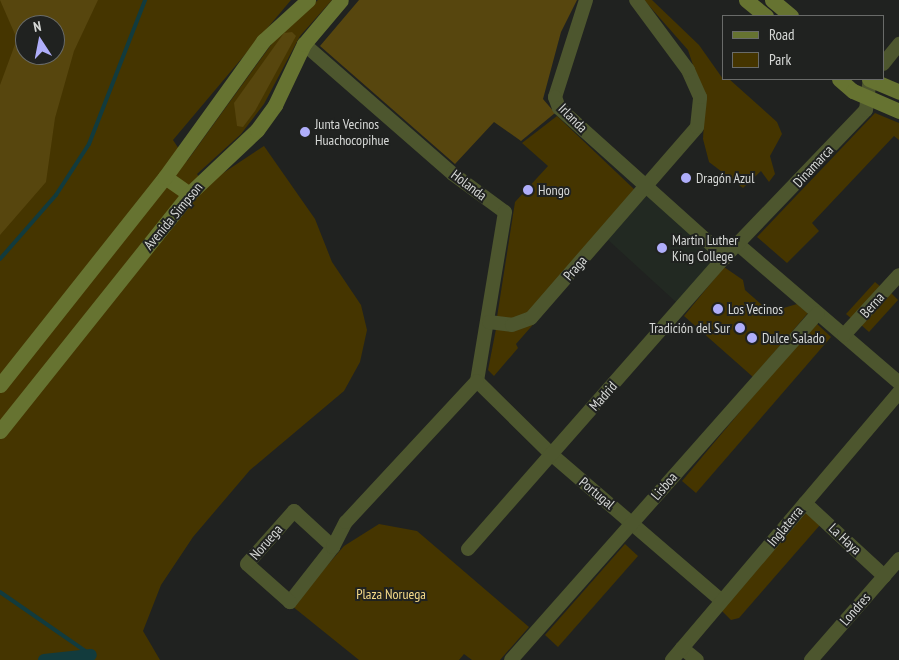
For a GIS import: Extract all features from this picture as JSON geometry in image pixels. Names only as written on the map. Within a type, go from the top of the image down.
[{"type":"main road","name":"Avenida Simpson","points":[[0,385],[165,177],[262,41],[308,0]]},
{"type":"main road","name":"Avenida Simpson","points":[[0,431],[189,194],[257,130],[275,105],[304,44],[341,0]]},
{"type":"main road","points":[[746,0],[765,15]]},
{"type":"main road","points":[[841,80],[870,99],[899,111]]},
{"type":"main road","points":[[872,80],[899,92]]},
{"type":"main road","points":[[165,177],[189,194]]},
{"type":"street","name":"Irlanda","points":[[586,0],[555,97],[559,108],[726,258]]},
{"type":"street","points":[[636,0],[688,70],[700,97],[700,118],[691,139],[648,186]]},
{"type":"street","name":"Holanda","points":[[304,44],[453,174],[505,212],[489,322],[477,381]]},
{"type":"street","points":[[884,63],[899,44]]},
{"type":"street","points":[[870,80],[870,99]]},
{"type":"street","name":"Dinamarca","points":[[740,246],[866,110],[870,99]]},
{"type":"street","name":"Praga","points":[[489,322],[512,325],[531,318],[648,186]]},
{"type":"street","points":[[740,246],[899,383]]},
{"type":"street","name":"Madrid","points":[[468,549],[726,258],[740,246]]},
{"type":"street","name":"Berna","points":[[844,335],[899,276]]},
{"type":"street","name":"Lisboa","points":[[511,660],[818,313]]},
{"type":"street","name":"Portugal","points":[[477,381],[551,454],[722,601]]},
{"type":"street","name":"Noruega","points":[[333,548],[294,511],[247,564],[290,602],[333,548],[346,522],[477,381]]},
{"type":"street","name":"Inglaterra","points":[[672,660],[899,392]]},
{"type":"street","name":"La Haya","points":[[805,503],[884,576]]},
{"type":"street","name":"Londres","points":[[811,660],[899,559]]},
{"type":"street","points":[[682,648],[697,660]]},
{"type":"shaded area","points":[[0,0],[98,0],[74,51],[55,118],[46,182],[0,235],[0,85],[15,44],[15,65],[65,65],[65,15],[15,15],[15,34]]},
{"type":"shaded area","points":[[359,0],[577,0],[561,32],[543,99],[555,113],[521,141],[494,122],[455,164],[320,46]]},
{"type":"shaded area","points":[[292,32],[296,36],[255,111],[243,127],[237,126],[234,103],[284,33]]},
{"type":"shaded area","name":"Martin Luther King College","points":[[647,195],[717,257],[677,303],[607,239]]},
{"type":"green space","points":[[0,0],[291,0],[173,140],[187,161],[281,31],[318,0],[332,0],[300,36],[264,104],[241,134],[197,174],[205,185],[264,146],[315,219],[332,262],[361,305],[367,330],[360,362],[344,391],[250,470],[193,537],[161,585],[143,631],[160,660],[0,660]]},
{"type":"green space","points":[[644,0],[652,0],[699,45],[722,80],[730,80],[777,122],[782,134],[770,156],[775,174],[769,182],[761,171],[743,188],[709,162],[703,139],[705,101],[688,50]]},
{"type":"green space","points":[[875,113],[899,123],[899,140],[894,136],[812,223],[819,231],[787,263],[757,237]]},
{"type":"green space","points":[[557,116],[636,191],[527,316],[518,321],[497,317],[515,202],[548,166],[522,143]]},
{"type":"green space","points":[[602,246],[516,344],[518,348],[494,376],[488,370],[496,329],[512,328]]},
{"type":"green space","points":[[724,267],[743,280],[745,290],[770,312],[797,304],[808,313],[753,377],[684,316]]},
{"type":"green space","points":[[875,282],[881,287],[852,319],[846,314]]},
{"type":"green space","points":[[890,292],[898,300],[869,332],[860,324]]},
{"type":"green space","points":[[815,322],[831,337],[696,493],[682,481]]},
{"type":"green space","points":[[806,513],[820,525],[739,618],[731,620],[721,610]]},
{"type":"green space","name":"Plaza Noruega","points":[[379,524],[417,531],[529,627],[500,660],[472,660],[464,654],[459,660],[359,660],[292,606],[344,546]]},
{"type":"green space","points":[[625,544],[638,556],[558,647],[545,635]]},
{"type":"waterway","points":[[0,259],[56,195],[89,144],[145,0]]},
{"type":"waterway","points":[[0,592],[91,655]]},
{"type":"waterway","points":[[44,660],[91,655]]},
{"type":"place","name":"Junta Vecinos Huachocopihue","points":[[305,132]]},
{"type":"place","name":"Dragón Azul","points":[[686,178]]},
{"type":"place","name":"Hongo","points":[[528,190]]},
{"type":"place","name":"Martin Luther King College","points":[[662,248]]},
{"type":"place","name":"Los Vecinos","points":[[718,309]]},
{"type":"place","name":"Tradición del Sur","points":[[740,328]]},
{"type":"place","name":"Dulce Salado","points":[[752,338]]}]
